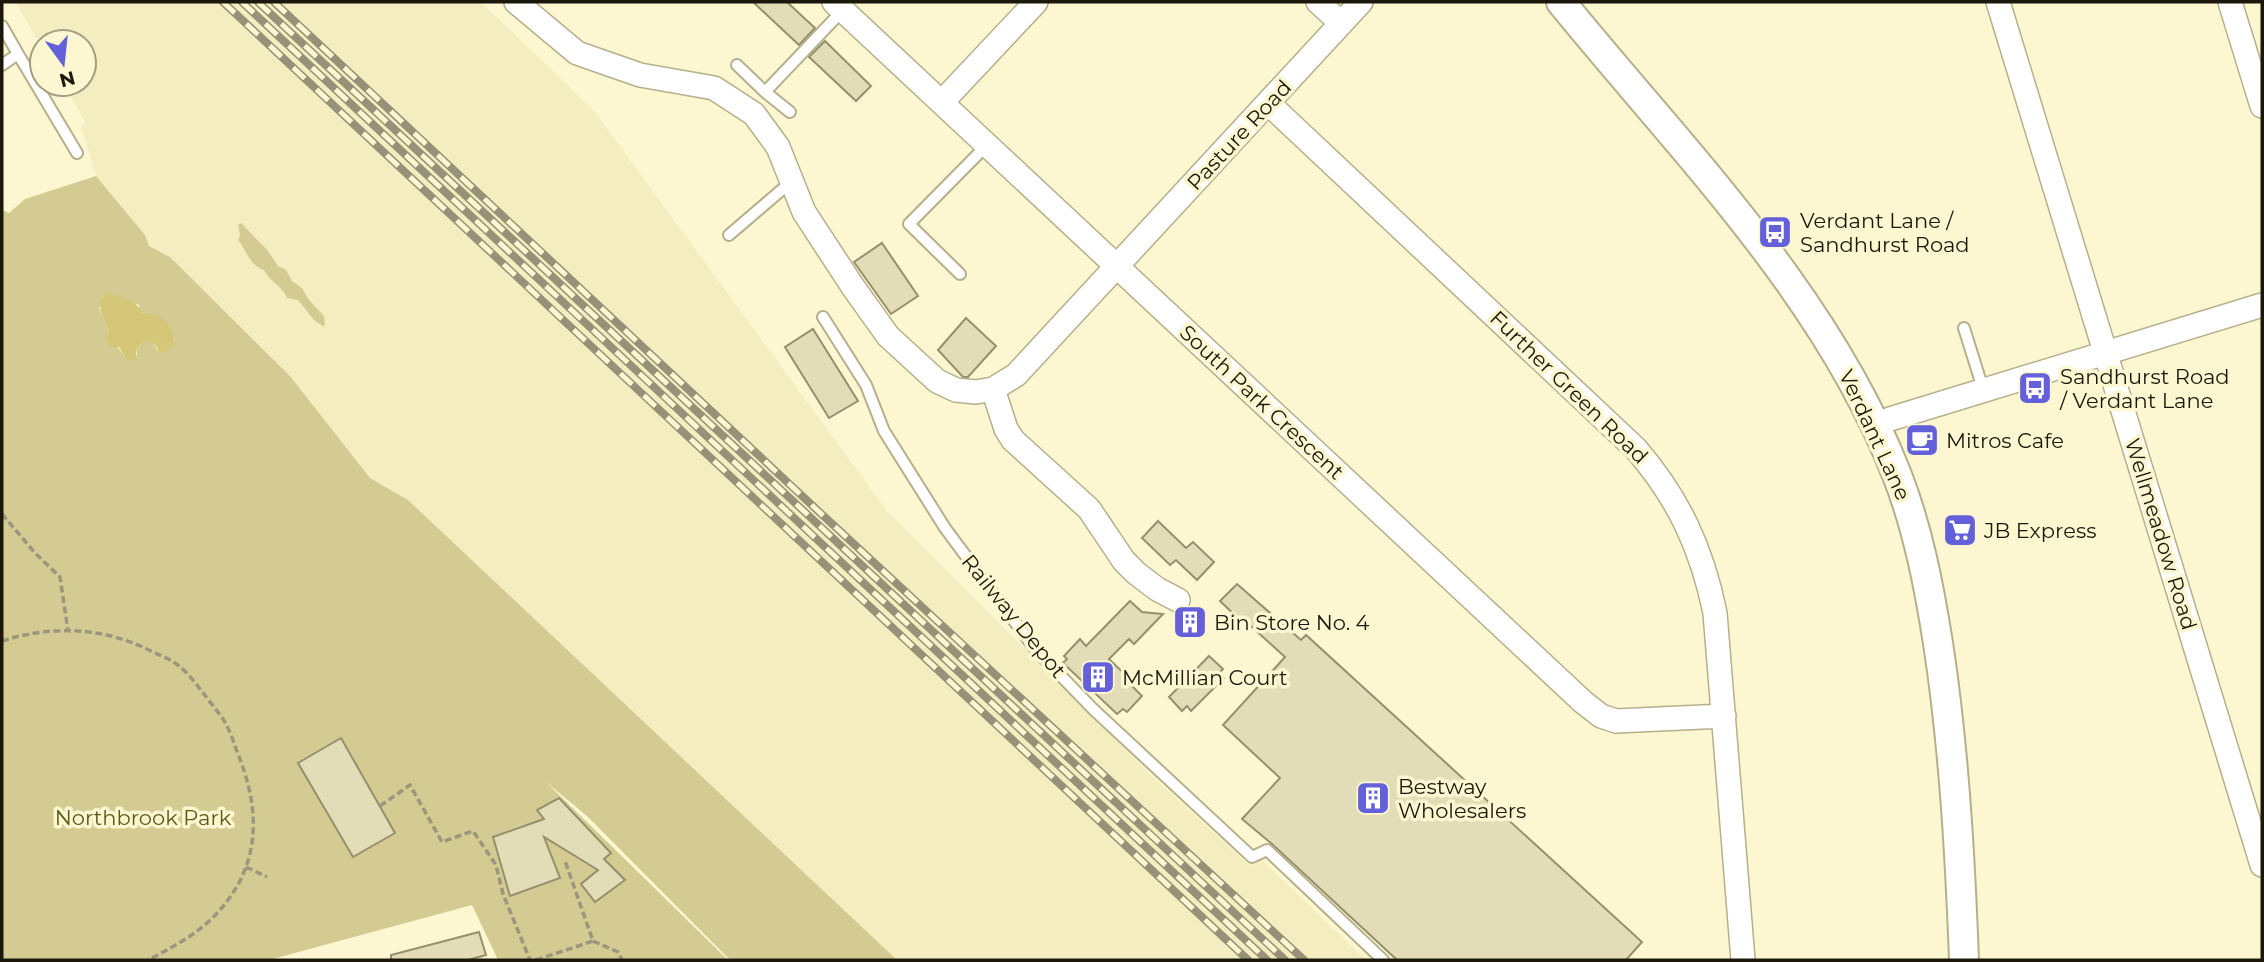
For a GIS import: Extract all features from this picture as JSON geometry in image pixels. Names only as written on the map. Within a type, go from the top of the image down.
[{"type":"street","points":[[516,2],[577,53],[640,75],[714,88],[754,114],[778,147],[804,212],[888,336],[937,381],[956,390],[976,392],[993,388],[1006,429],[1013,440],[1089,509],[1130,567],[1157,589],[1178,600]]},
{"type":"street","points":[[942,102],[1036,2]]},
{"type":"street","points":[[1318,2],[1341,23]]},
{"type":"street","name":"Pasture Road","points":[[993,388],[1016,375],[1361,2]]},
{"type":"street","name":"Verdant Lane","points":[[1561,2],[1712,184],[1790,284],[1838,356],[1876,427],[1897,475],[1913,522],[1931,599],[1951,742],[1964,960]]},
{"type":"street","name":"Wellmeadow Road","points":[[1998,2],[2262,864]]},
{"type":"street","points":[[2230,2],[2262,106]]},
{"type":"street","name":"South Park Crescent","points":[[838,6],[1601,716],[1616,721],[1634,722],[1724,716]]},
{"type":"street","name":"Further Green Road","points":[[1268,103],[1636,449],[1658,475],[1689,529],[1702,558],[1715,614],[1744,960]]},
{"type":"street","points":[[1876,427],[1890,419],[2262,305]]},
{"type":"lane","points":[[765,92],[838,6]]},
{"type":"lane","points":[[2,26],[77,153]]},
{"type":"lane","points":[[2,65],[18,54]]},
{"type":"lane","points":[[737,65],[790,112]]},
{"type":"lane","points":[[960,274],[909,224],[987,145]]},
{"type":"lane","points":[[729,235],[792,181]]},
{"type":"lane","name":"Railway Depot","points":[[824,317],[866,385],[884,431],[938,517],[1035,649],[1093,709],[1252,857],[1266,850],[1382,960]]},
{"type":"lane","points":[[1964,328],[1984,392]]},
{"type":"path","points":[[2,514],[60,577],[68,631]]},
{"type":"path","points":[[2,641],[34,632],[111,634],[176,663],[226,724],[246,774],[254,814],[252,849],[229,899],[204,927],[148,960]]},
{"type":"path","points":[[380,806],[410,785],[442,842],[474,831],[496,865],[503,894],[530,960]]},
{"type":"path","points":[[565,862],[593,941]]},
{"type":"path","points":[[246,867],[267,877]]},
{"type":"path","points":[[536,960],[593,941],[618,952],[622,960]]},
{"type":"shaded area","points":[[15,2],[481,2],[594,111],[887,511],[1153,777],[1250,866],[1262,860],[1366,960],[897,960],[408,500],[370,478],[290,376],[170,257],[149,246],[145,235],[96,176],[81,126],[86,123],[71,98],[98,98],[98,28],[31,28]]},
{"type":"shaded area","points":[[109,293],[133,301],[144,313],[157,316],[166,322],[175,345],[164,353],[159,352],[153,344],[143,342],[137,348],[135,359],[130,361],[119,347],[109,346],[106,337],[109,334],[100,302]]},
{"type":"green space","name":"Northbrook Park","points":[[96,176],[145,235],[149,246],[170,257],[290,376],[370,478],[408,500],[897,960],[730,960],[587,816],[546,782],[728,960],[498,960],[472,905],[269,960],[2,960],[2,210],[9,213],[25,199]],"holes":[[[109,293],[139,305],[140,310],[169,327],[175,341],[159,352],[152,342],[143,342],[137,348],[137,355],[125,358],[109,334],[99,308]]]},
{"type":"green space","points":[[241,223],[268,251],[278,266],[286,270],[292,281],[302,288],[324,316],[325,325],[315,321],[298,300],[287,298],[264,270],[252,262],[238,240],[238,225]]},
{"type":"building","points":[[753,2],[787,2],[815,28],[799,45]]},
{"type":"building","points":[[825,41],[871,86],[856,101],[809,57]]},
{"type":"building","points":[[882,243],[918,296],[891,314],[854,262]]},
{"type":"building","points":[[966,318],[996,346],[968,377],[963,377],[938,350]]},
{"type":"building","points":[[813,329],[858,401],[829,418],[785,347]]},
{"type":"building","points":[[1158,521],[1186,548],[1193,542],[1214,562],[1197,580],[1176,560],[1170,565],[1142,538]]},
{"type":"building","name":"Bestway Wholesalers","points":[[1237,584],[1301,640],[1306,635],[1642,942],[1626,960],[1397,960],[1242,819],[1280,778],[1223,725],[1285,657],[1220,601]]},
{"type":"building","points":[[1130,601],[1142,612],[1163,614],[1134,644],[1129,639],[1109,659],[1134,683],[1131,685],[1142,696],[1127,712],[1123,709],[1117,714],[1063,663],[1067,659],[1064,656],[1080,639],[1086,646]]},
{"type":"building","points":[[1209,656],[1223,669],[1219,673],[1224,678],[1191,711],[1187,706],[1182,711],[1169,697]]},
{"type":"building","points":[[341,738],[395,833],[353,857],[298,763]]},
{"type":"building","points":[[559,798],[611,853],[604,859],[625,880],[595,902],[581,884],[598,870],[544,837],[560,878],[510,896],[493,837],[544,819],[537,810]]},
{"type":"building","points":[[479,932],[486,955],[468,960],[391,960],[391,955]]},
{"type":"railway","points":[[223,2],[1248,960]]},
{"type":"railway","points":[[242,2],[1267,960]]},
{"type":"railway","points":[[258,2],[1285,960]]},
{"type":"railway","points":[[274,2],[1304,960]]},
{"type":"place","name":"Verdant Lane / Sandhurst Road","points":[[1775,232]]},
{"type":"place","name":"Sandhurst Road / Verdant Lane","points":[[2035,388]]},
{"type":"place","name":"Mitros Cafe","points":[[1922,440]]},
{"type":"place","name":"JB Express","points":[[1960,530]]},
{"type":"place","name":"Bin Store No. 4","points":[[1190,622]]},
{"type":"place","name":"McMillian Court","points":[[1098,677]]},
{"type":"place","name":"Bestway Wholesalers","points":[[1373,798]]}]
